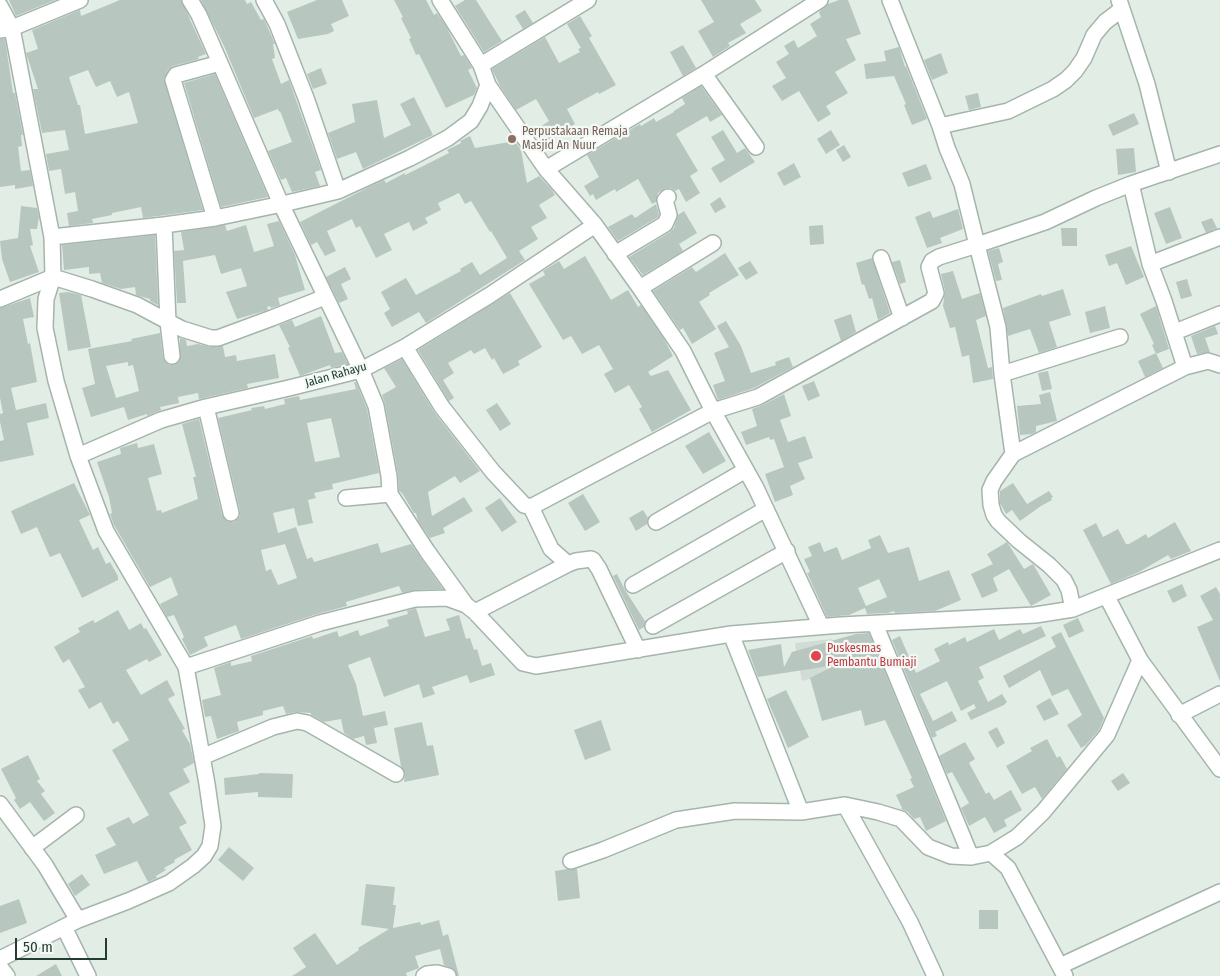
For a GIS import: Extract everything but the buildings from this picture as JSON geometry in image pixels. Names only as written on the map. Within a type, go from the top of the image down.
[{"type":"street","points":[[6,29],[80,0]]},
{"type":"street","points":[[190,0],[199,15],[220,62],[281,204],[361,370],[376,406],[389,476],[390,494],[427,552],[470,609],[523,663],[546,665],[731,634],[821,626],[1035,615],[1073,609],[1107,597],[1220,550]]},
{"type":"street","points":[[264,0],[277,24],[306,98],[338,191]]},
{"type":"street","points":[[440,0],[481,65],[488,85],[546,169],[594,225],[683,351],[766,509],[821,626]]},
{"type":"street","points":[[481,65],[588,0]]},
{"type":"street","points":[[546,169],[704,74],[820,0]]},
{"type":"street","points":[[890,0],[962,184],[998,326],[1002,374],[1013,454]]},
{"type":"street","points":[[940,126],[1008,111],[1053,89],[1075,71],[1084,58],[1094,35],[1121,5],[1147,84],[1169,172]]},
{"type":"street","points":[[0,6],[52,237],[52,278],[46,299],[45,328],[56,380],[78,456],[106,530],[186,667],[213,826],[210,846],[204,856],[169,883],[128,901],[70,916],[0,959]]},
{"type":"street","points":[[214,218],[173,80],[176,75],[220,62]]},
{"type":"street","points":[[704,74],[756,147]]},
{"type":"street","points":[[52,237],[214,218],[338,191],[410,158],[456,132],[471,121],[480,106],[488,85]]},
{"type":"street","points":[[404,347],[442,408],[493,472],[524,505],[532,507],[713,411],[758,397],[932,300],[936,296],[930,267],[932,261],[939,257],[1045,222],[1131,184],[1220,154]]},
{"type":"street","points":[[1131,184],[1150,264],[1175,332],[1185,367]]},
{"type":"street","points":[[615,254],[665,224],[669,215],[665,200],[668,197]]},
{"type":"street","points":[[164,225],[168,322],[172,356]]},
{"type":"street","name":"Jalan Rahayu","points":[[78,456],[161,420],[206,407],[361,370],[404,347],[490,295],[594,225]]},
{"type":"street","points":[[1150,264],[1220,236]]},
{"type":"street","points":[[640,288],[713,242]]},
{"type":"street","points":[[881,258],[902,318]]},
{"type":"street","points":[[0,299],[52,278],[92,289],[137,305],[182,330],[211,338],[218,338],[325,297]]},
{"type":"street","points":[[1175,332],[1220,314]]},
{"type":"street","points":[[1002,374],[1120,337]]},
{"type":"street","points":[[1073,609],[1069,590],[1064,580],[1049,565],[1019,541],[994,515],[990,500],[990,490],[994,481],[1013,454],[1185,367],[1208,361],[1220,365]]},
{"type":"street","points":[[206,407],[231,513]]},
{"type":"street","points":[[656,522],[746,470]]},
{"type":"street","points":[[346,498],[390,494]]},
{"type":"street","points":[[532,507],[551,549],[568,564]]},
{"type":"street","points":[[633,585],[766,509]]},
{"type":"street","points":[[652,626],[787,551]]},
{"type":"street","points":[[470,609],[568,564],[582,559],[593,560],[638,650]]},
{"type":"street","points":[[1107,597],[1140,660],[1220,769]]},
{"type":"street","points":[[186,667],[320,623],[415,599],[447,598],[470,609]]},
{"type":"street","points":[[875,624],[971,857]]},
{"type":"street","points":[[731,634],[801,812]]},
{"type":"street","points":[[571,861],[676,820],[735,811],[801,812],[845,805],[901,819],[928,847],[951,856],[971,857],[991,853],[1017,837],[1043,812],[1107,735],[1140,660]]},
{"type":"street","points":[[1179,715],[1220,694]]},
{"type":"street","points":[[202,756],[273,727],[297,721],[307,723],[396,774]]},
{"type":"street","points":[[0,804],[32,848],[70,916],[88,976]]},
{"type":"street","points":[[845,805],[910,922],[935,976]]},
{"type":"street","points":[[32,848],[76,815]]},
{"type":"street","points":[[991,853],[1008,868],[1062,971],[1220,892]]},
{"type":"street","points":[[0,966],[6,976]]},
{"type":"street","points":[[424,976],[437,973],[448,976]]},
{"type":"shaded area","name":"Puskesmas Pembantu Bumiaji","points":[[832,639],[839,670],[802,681],[796,643]]},
{"type":"place","name":"Perpustakaan Remaja Masjid An Nuur","points":[[512,139]]},
{"type":"place","name":"Puskesmas Pembantu Bumiaji","points":[[816,656]]}]
